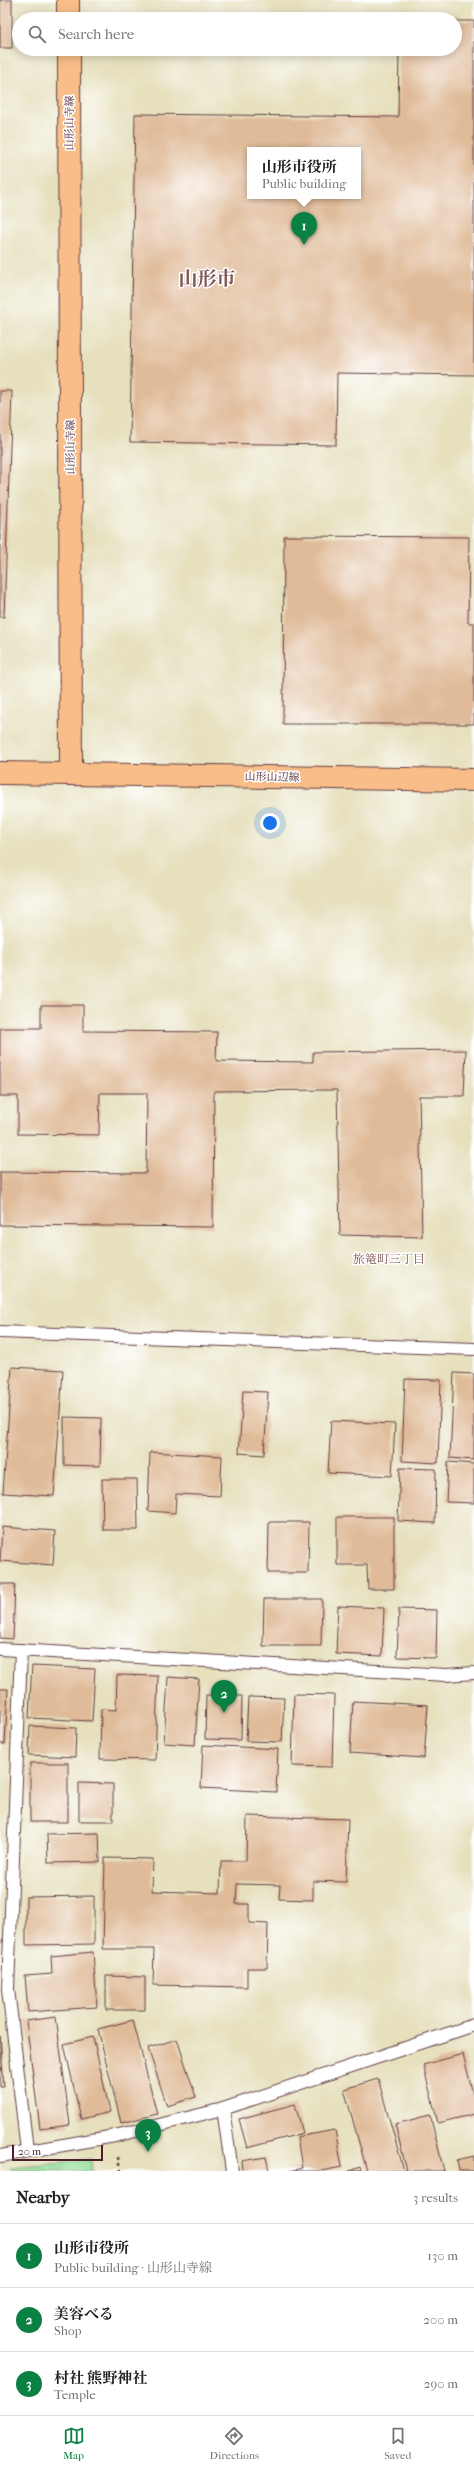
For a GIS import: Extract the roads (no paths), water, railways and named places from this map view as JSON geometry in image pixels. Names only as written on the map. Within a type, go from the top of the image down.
[{"type":"main road","points":[[68,0],[68,12]]},
{"type":"main road","name":"山形山寺線","points":[[68,56],[71,774]]},
{"type":"main road","points":[[0,773],[71,774]]},
{"type":"main road","name":"山形山辺線","points":[[71,774],[474,780]]},
{"type":"lane","points":[[0,1332],[474,1349]]},
{"type":"lane","points":[[0,1649],[438,1674],[474,1673]]},
{"type":"lane","points":[[22,1650],[8,1988],[28,2150]]},
{"type":"lane","points":[[0,2156],[115,2136],[222,2109],[474,2025]]},
{"type":"lane","points":[[222,2109],[232,2171]]},
{"type":"place","name":"山形市役所","points":[[304,245]]},
{"type":"place","name":"美容べる","points":[[224,1713]]},
{"type":"place","name":"村社 熊野神社","points":[[148,2152]]},
{"type":"district","name":"山形市","points":[[207,279]]},
{"type":"district","name":"旅篭町三丁目","points":[[389,1259]]}]
